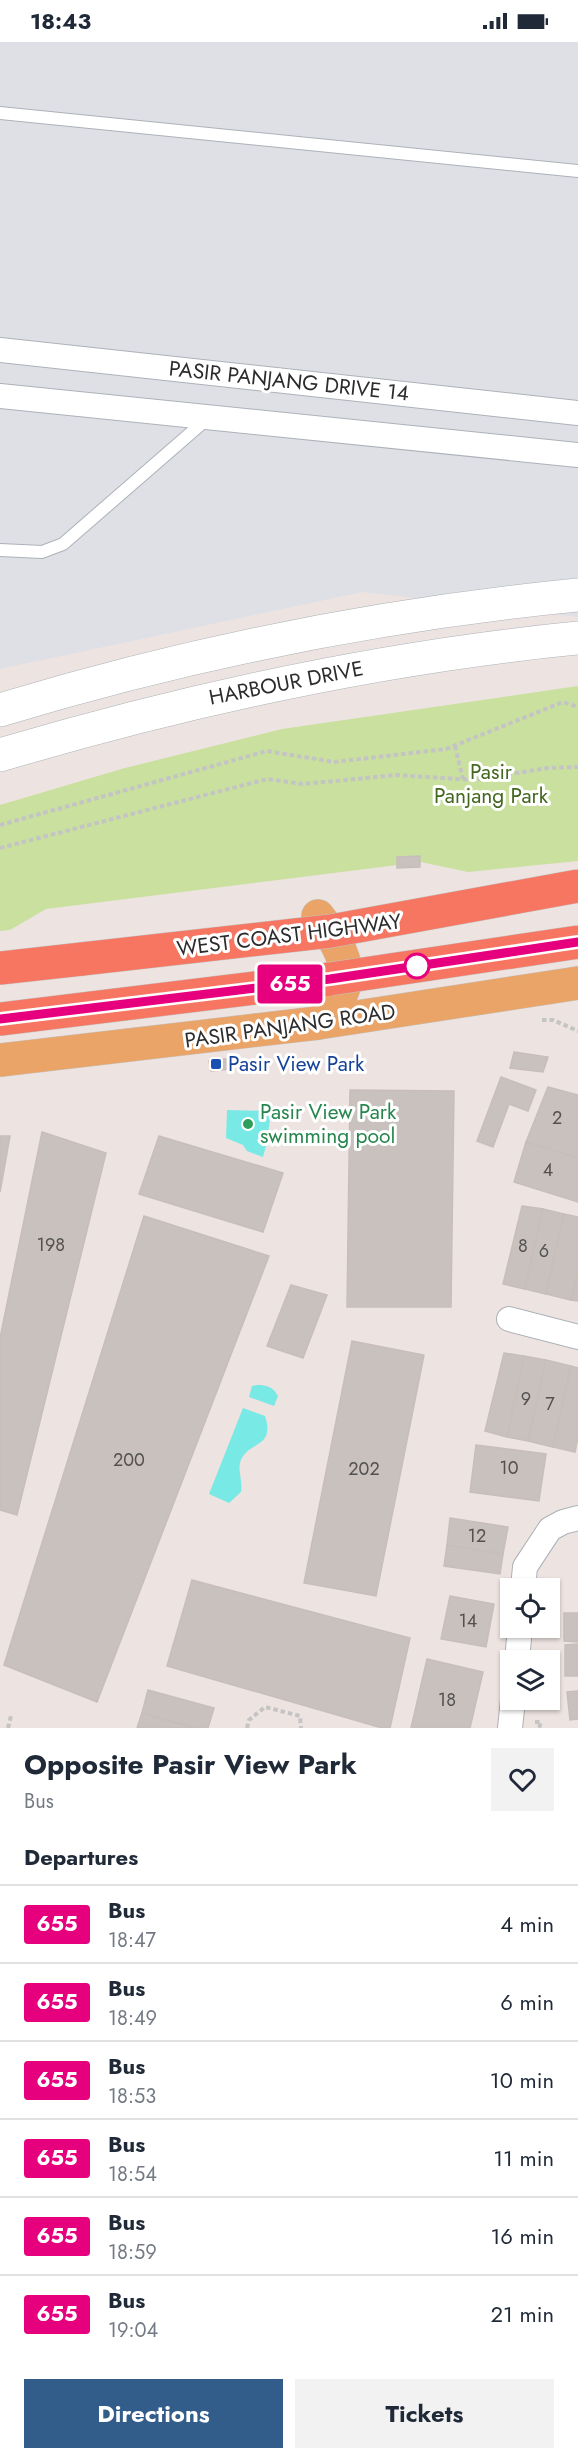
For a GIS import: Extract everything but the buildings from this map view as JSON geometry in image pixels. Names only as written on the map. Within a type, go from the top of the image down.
[{"type":"highway","points":[[324,923],[578,887]]},
{"type":"highway","name":"WEST COAST HIGHWAY","points":[[0,968],[324,923],[578,903]]},
{"type":"highway","points":[[0,1018],[330,979],[578,942]]},
{"type":"highway","points":[[330,979],[577,980]]},
{"type":"main road","points":[[0,954],[324,923],[340,948],[346,964],[344,987],[334,1008],[318,1023]]},
{"type":"main road","name":"PASIR PANJANG ROAD","points":[[0,1060],[318,1023],[467,1002],[577,980]]},
{"type":"street","name":"PASIR PANJANG DRIVE 14","points":[[0,350],[578,413]]},
{"type":"street","name":"PASIR PANJANG DRIVE 14","points":[[0,396],[578,455]]},
{"type":"street","name":"HARBOUR DRIVE","points":[[0,710],[213,654],[400,618],[497,603],[578,595]]},
{"type":"street","name":"HARBOUR DRIVE","points":[[0,754],[218,696],[397,662],[499,646],[578,638]]},
{"type":"street","points":[[509,1319],[578,1337]]},
{"type":"street","points":[[524,1578],[525,1567],[550,1529],[578,1518]]},
{"type":"street","points":[[510,1728],[512,1710]]},
{"type":"lane","points":[[0,113],[578,171]]},
{"type":"lane","points":[[0,550],[42,552],[63,544],[210,417]]},
{"type":"path","points":[[0,825],[267,751],[334,762],[446,749],[563,702],[578,707]]},
{"type":"path","points":[[456,746],[463,779]]},
{"type":"path","points":[[0,848],[267,779],[303,784],[397,775],[473,780],[549,768],[578,767]]},
{"type":"path","points":[[536,1019],[553,1020],[578,1031]]},
{"type":"path","points":[[247,1728],[249,1720],[265,1707],[300,1716],[301,1728]]},
{"type":"path","points":[[8,1728],[11,1716]]},
{"type":"shaded area","points":[[0,42],[578,42],[578,617],[363,592],[0,669]]},
{"type":"green space","name":"Pasir Panjang Park","points":[[578,686],[578,861],[468,872],[421,862],[46,909],[10,930],[0,931],[0,805],[125,768],[282,729]]},
{"type":"water","name":"Pasir View Park swimming pool","points":[[227,1110],[271,1111],[263,1157],[247,1151],[243,1145],[226,1138]]},
{"type":"water","points":[[264,1385],[274,1390],[278,1396],[274,1406],[249,1397],[252,1386]]},
{"type":"water","points":[[243,1408],[265,1416],[267,1434],[264,1440],[243,1456],[240,1463],[241,1492],[229,1503],[209,1494]]},
{"type":"bus line","name":"655","points":[[0,1019],[330,979],[578,942]]},
{"type":"place","name":"Pasir View Park","points":[[216,1064]]},
{"type":"place","name":"Pasir View Park swimming pool","points":[[248,1124]]}]
